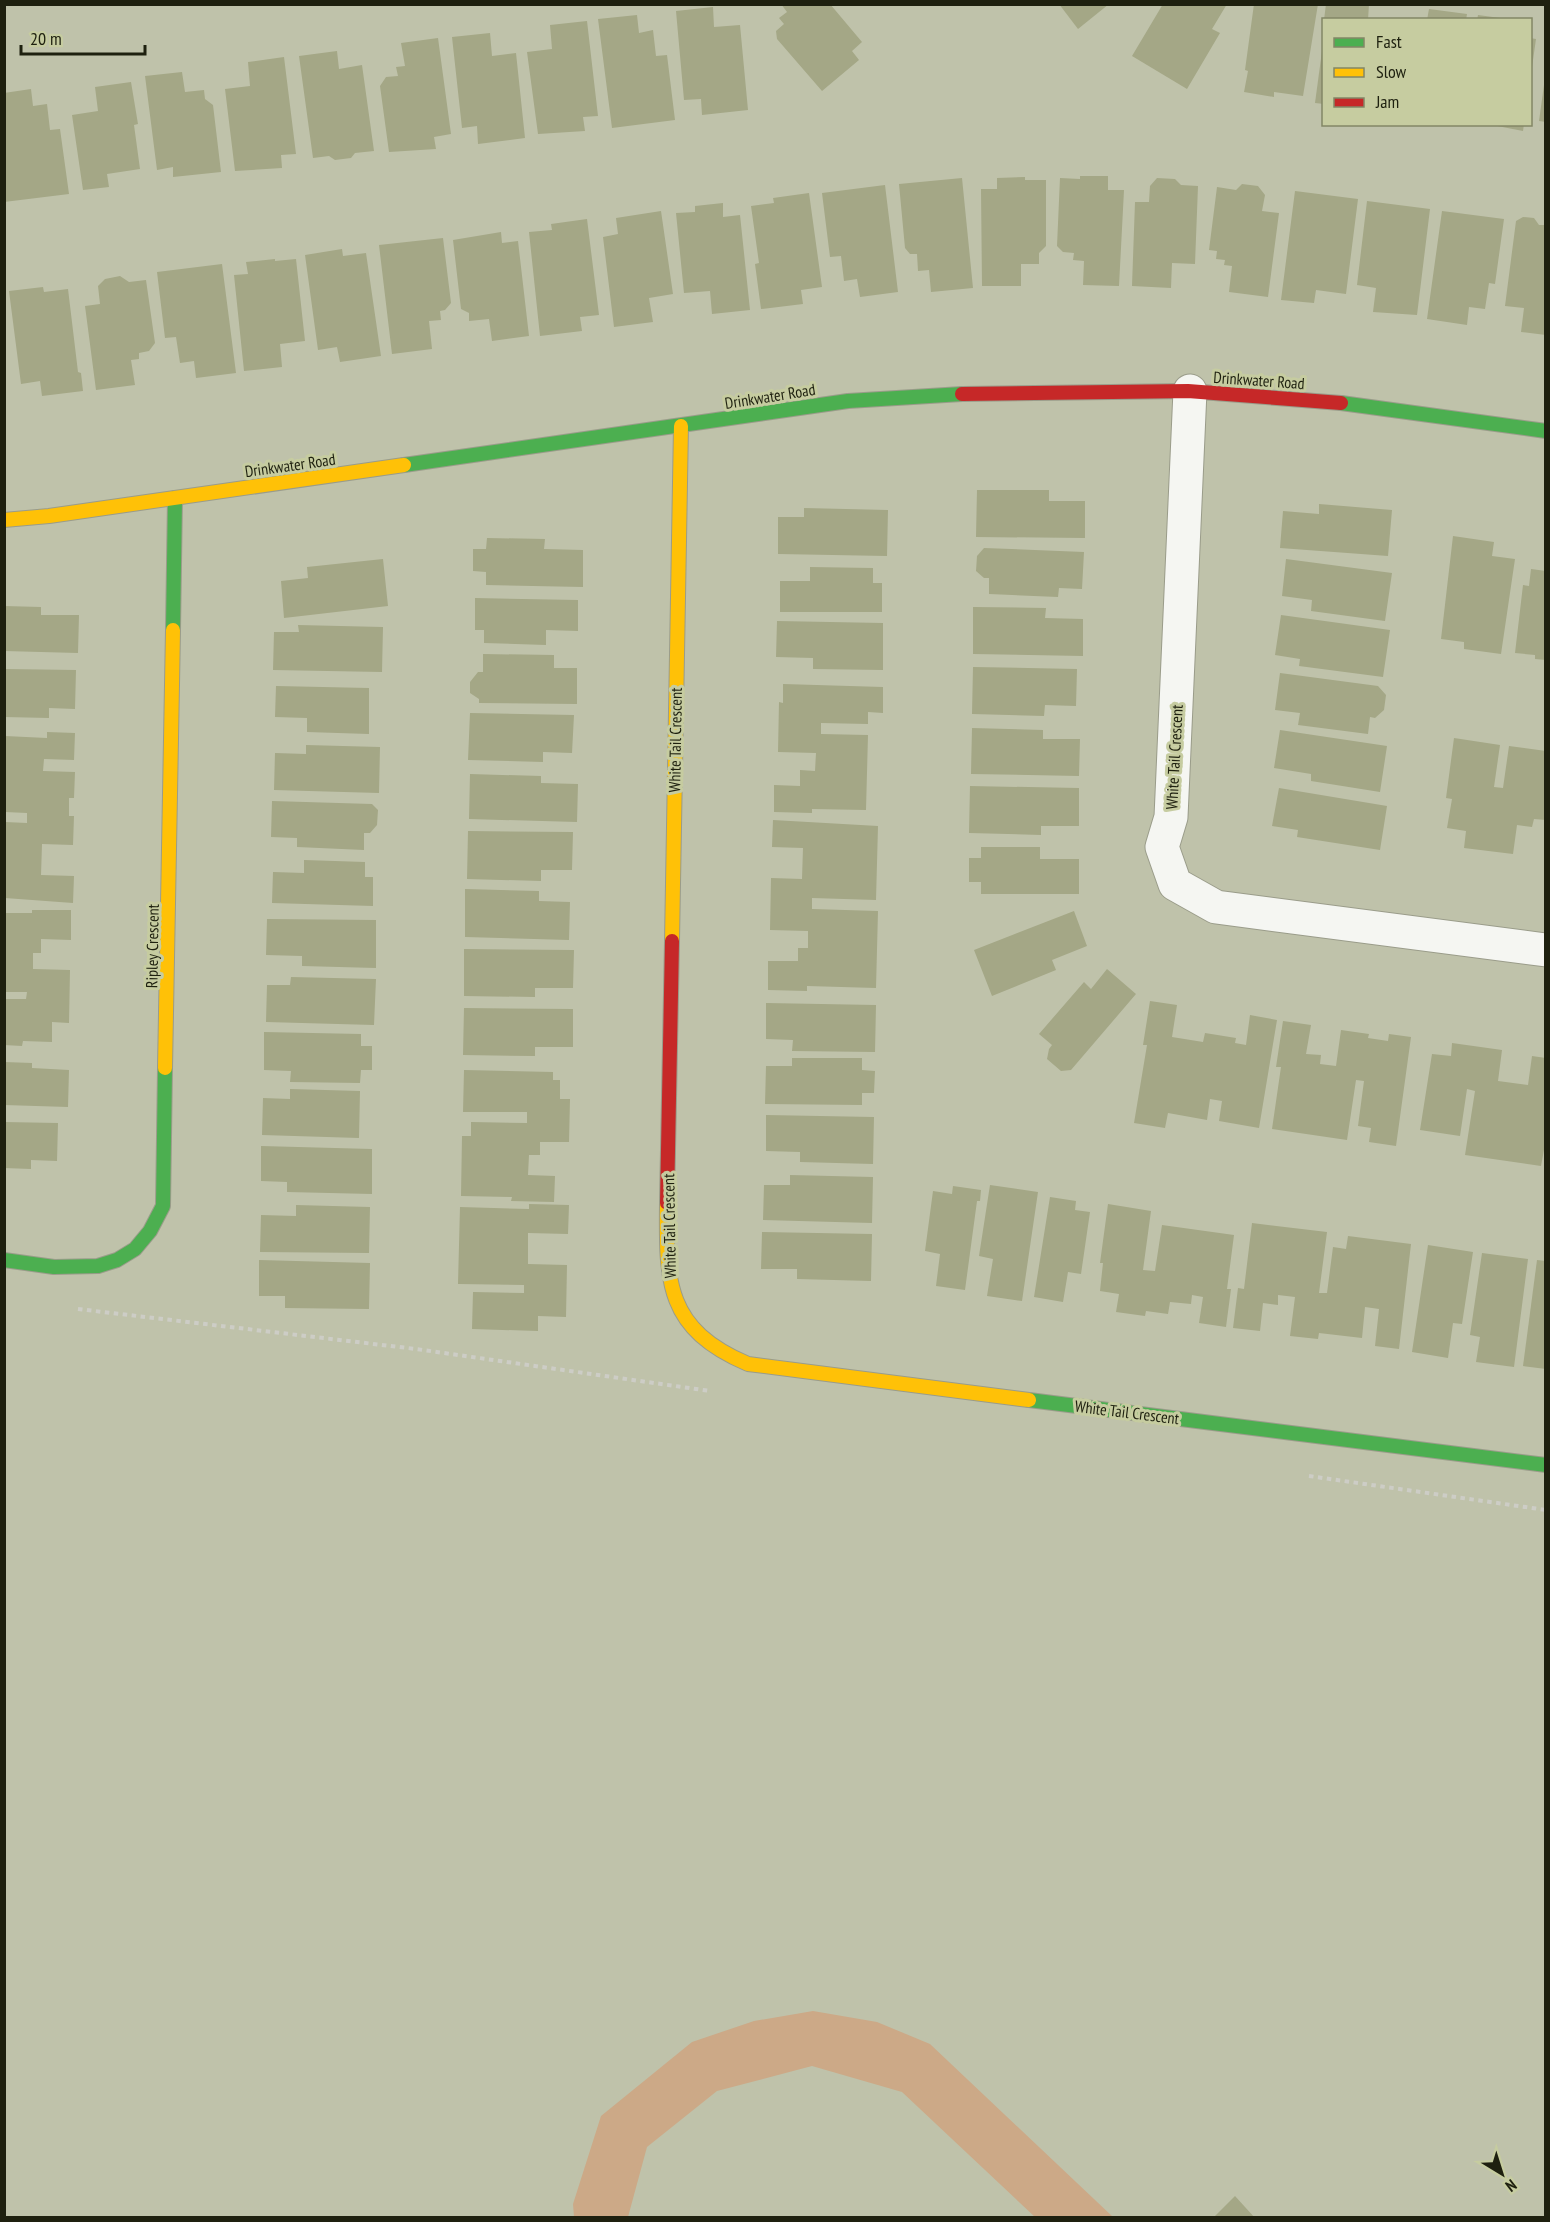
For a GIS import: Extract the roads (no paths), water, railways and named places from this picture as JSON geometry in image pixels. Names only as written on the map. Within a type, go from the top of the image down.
[{"type":"street","name":"Drinkwater Road","points":[[4,520],[49,516],[848,401],[951,393],[1190,391],[1347,403],[1545,431]]},
{"type":"street","name":"White Tail Crescent","points":[[1190,391],[1171,817],[1162,847],[1175,884],[1216,907],[1545,950]]},
{"type":"street","name":"White Tail Crescent","points":[[681,426],[666,1259],[675,1302],[686,1323],[704,1342],[723,1354],[748,1364],[1545,1465]]},
{"type":"street","name":"Ripley Crescent","points":[[4,1260],[72,1270],[102,1267],[122,1258],[142,1244],[155,1227],[163,1206],[175,498]]}]
